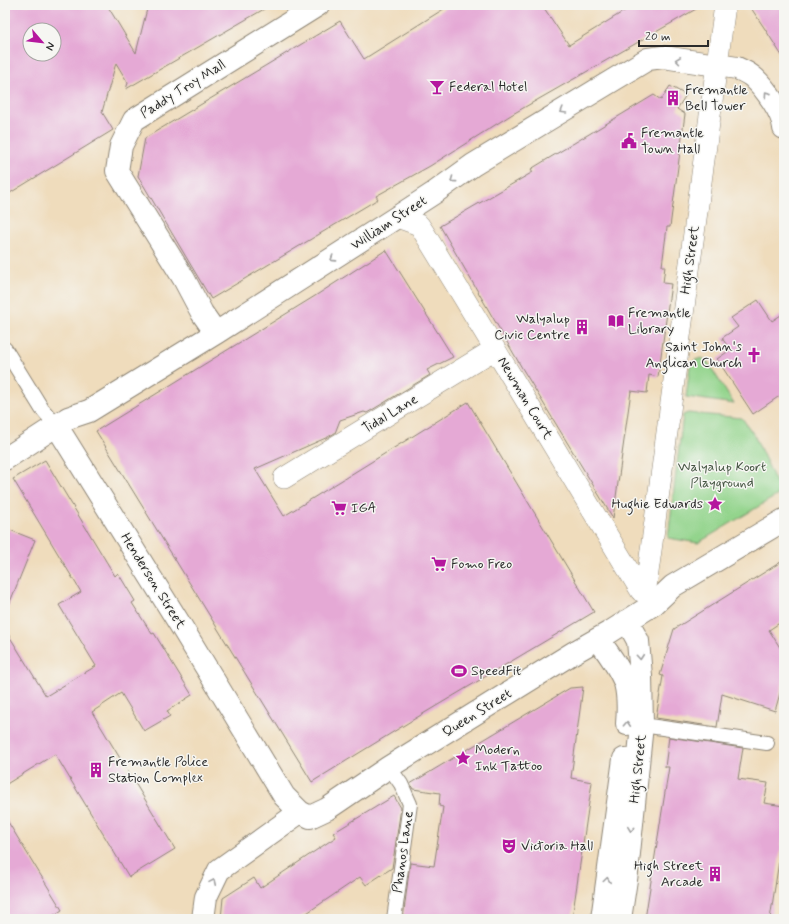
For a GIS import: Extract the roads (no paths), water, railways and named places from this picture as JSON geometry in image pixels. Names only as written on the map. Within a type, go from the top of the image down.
[{"type":"street","name":"Paddy Troy Mall","points":[[216,334],[117,171],[121,146],[134,120],[318,5]]},
{"type":"street","name":"High Street","points":[[647,594],[725,5]]},
{"type":"street","name":"William Street","points":[[5,459],[62,422],[89,411],[216,334],[434,193],[473,165],[648,59],[663,57],[738,68],[746,72],[767,94],[781,115],[784,128]]},
{"type":"street","name":"Newman Court","points":[[397,217],[419,225],[647,594]]},
{"type":"street","name":"William Street","points":[[62,422],[83,400],[94,392],[190,335],[194,331],[196,326],[196,316],[187,286]]},
{"type":"street","name":"Tidal Lane","points":[[284,478],[495,350]]},
{"type":"street","name":"Henderson Street","points":[[62,422],[181,626],[284,796],[300,812]]},
{"type":"street","name":"Queen Street","points":[[300,812],[310,817],[327,809],[390,767],[627,621],[647,594],[673,586],[784,520]]},
{"type":"street","name":"Queen Street","points":[[647,594],[678,595],[784,534]]},
{"type":"street","name":"High Street","points":[[620,919],[627,873],[642,725],[641,676],[638,642],[627,621]]},
{"type":"street","name":"High Street","points":[[598,639],[613,659],[625,684],[628,712],[626,746],[602,919]]},
{"type":"street","points":[[203,919],[206,897],[219,870],[300,812]]},
{"type":"lane","name":"Henderson Street","points":[[5,349],[42,409],[62,422]]},
{"type":"lane","points":[[642,725],[767,743]]},
{"type":"lane","name":"Phanos Lane","points":[[390,767],[401,784],[410,804],[394,919]]},
{"type":"place","name":"Federal Hotel","points":[[437,87]]},
{"type":"place","name":"Fremantle Bell Tower","points":[[673,98]]},
{"type":"place","name":"Fremantle Town Hall","points":[[629,141]]},
{"type":"place","name":"Fremantle Library","points":[[616,321]]},
{"type":"place","name":"Walyalup Civic Centre","points":[[582,327]]},
{"type":"place","name":"Saint John's Anglican Church","points":[[754,355]]},
{"type":"place","name":"Hughie Edwards","points":[[715,504]]},
{"type":"place","name":"IGA","points":[[339,508]]},
{"type":"place","name":"Fomo Freo","points":[[439,564]]},
{"type":"place","name":"SpeedFit","points":[[459,671]]},
{"type":"place","name":"Modern Ink Tattoo","points":[[463,758]]},
{"type":"place","name":"Fremantle Police Station Complex","points":[[96,770]]},
{"type":"place","name":"Victoria Hall","points":[[509,846]]},
{"type":"place","name":"High Street Arcade","points":[[715,874]]},
{"type":"park label","name":"Walyalup Koort Playground","points":[[722,476]]}]
